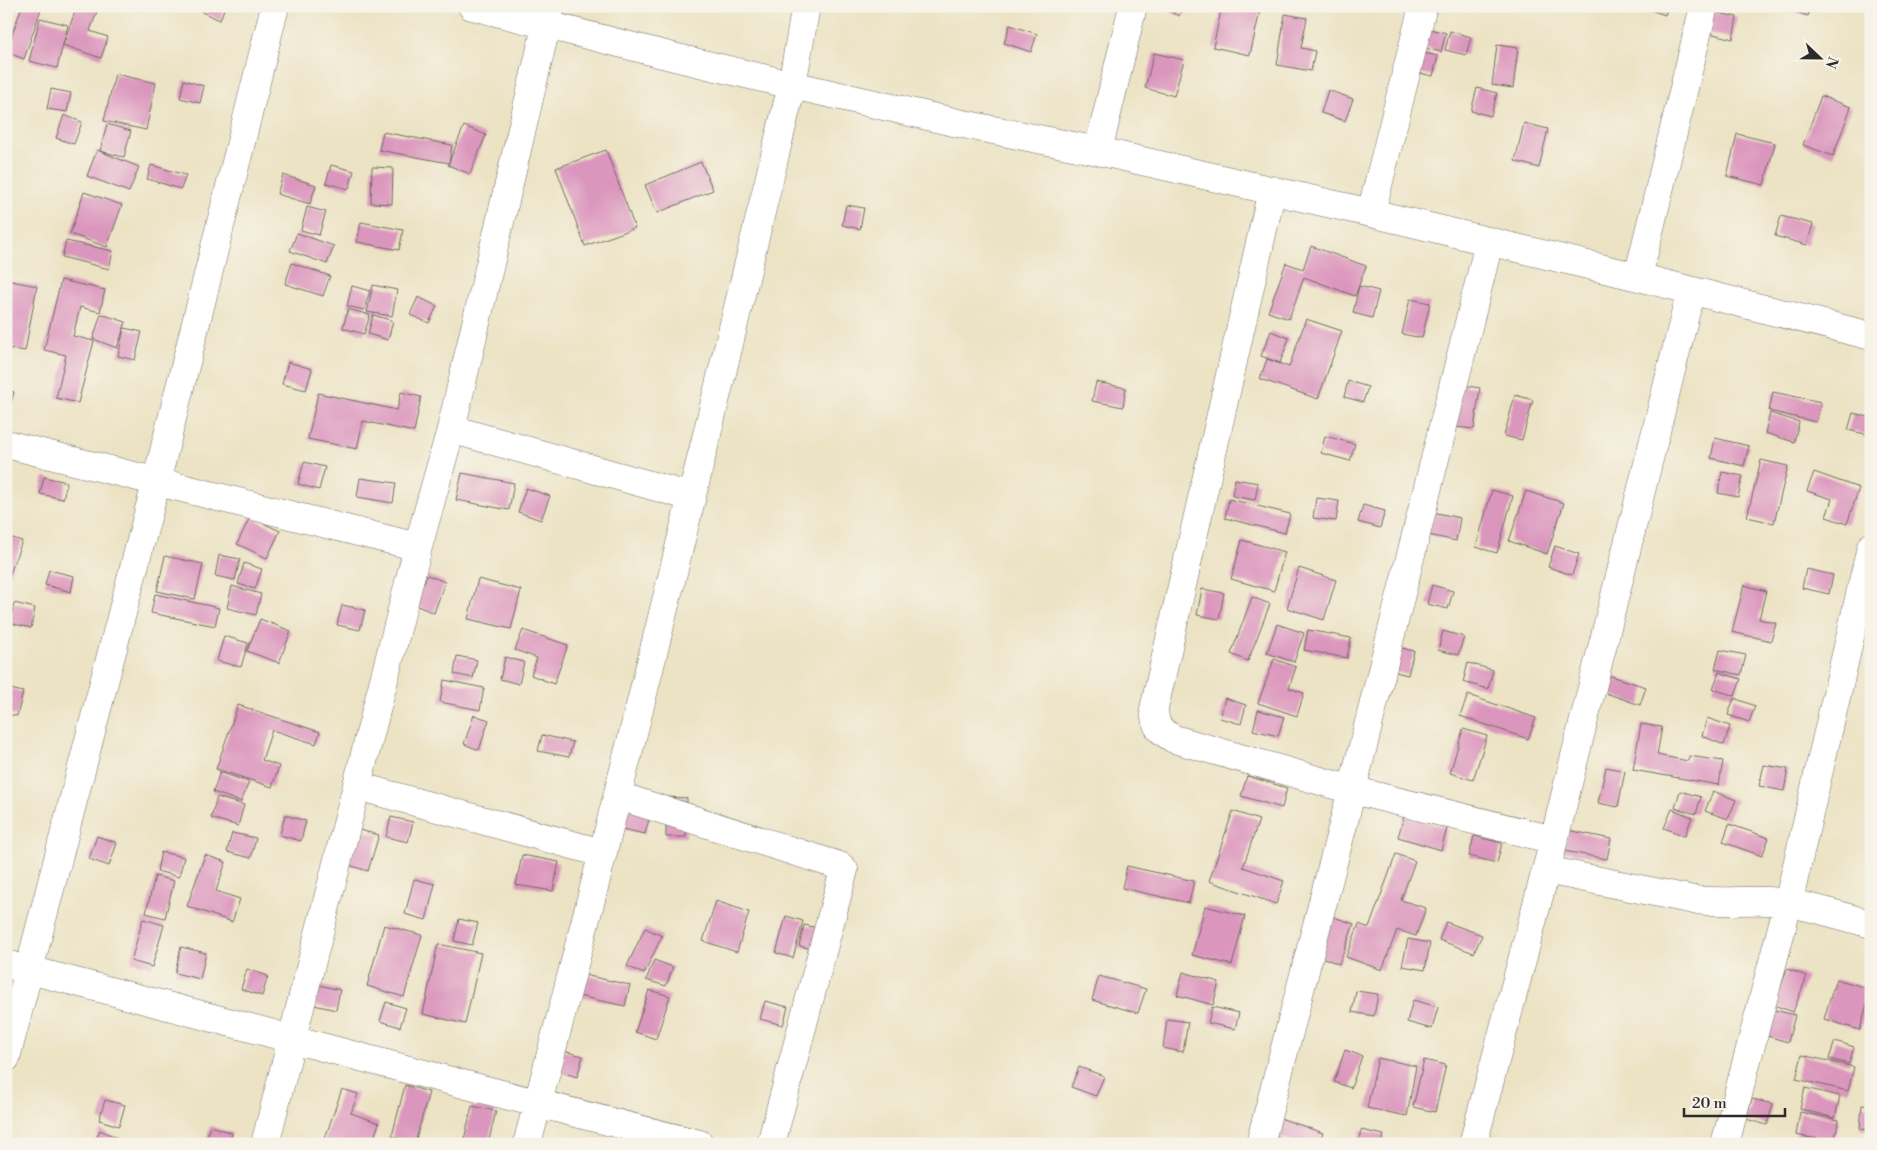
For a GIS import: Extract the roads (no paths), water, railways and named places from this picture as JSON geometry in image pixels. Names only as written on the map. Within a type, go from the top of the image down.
[{"type":"street","points":[[6,1058],[18,967],[156,483],[275,6]]},
{"type":"street","points":[[472,6],[548,16],[792,85],[1098,151],[1371,213],[1871,336]]},
{"type":"street","points":[[527,1144],[602,853],[619,796],[792,85],[806,6]]},
{"type":"street","points":[[1098,151],[1133,6]]},
{"type":"street","points":[[1371,213],[1422,6]]},
{"type":"street","points":[[1638,278],[1704,6]]},
{"type":"street","points":[[265,1144],[418,547],[451,429],[548,16]]},
{"type":"street","points":[[1272,190],[1154,709],[1155,723],[1164,733],[1174,739],[1352,790],[1554,840]]},
{"type":"street","points":[[1260,1144],[1352,790],[1489,243]]},
{"type":"street","points":[[1473,1144],[1554,840],[1691,291]]},
{"type":"street","points":[[451,429],[692,497]]},
{"type":"street","points":[[6,444],[418,547]]},
{"type":"street","points":[[1725,1144],[1788,904],[1871,547]]},
{"type":"street","points":[[357,786],[602,853]]},
{"type":"street","points":[[619,796],[840,866],[844,870],[771,1144]]},
{"type":"street","points":[[1546,870],[1694,900],[1717,902],[1768,901],[1788,904],[1871,924]]},
{"type":"street","points":[[18,967],[293,1038],[537,1104],[700,1144]]}]
